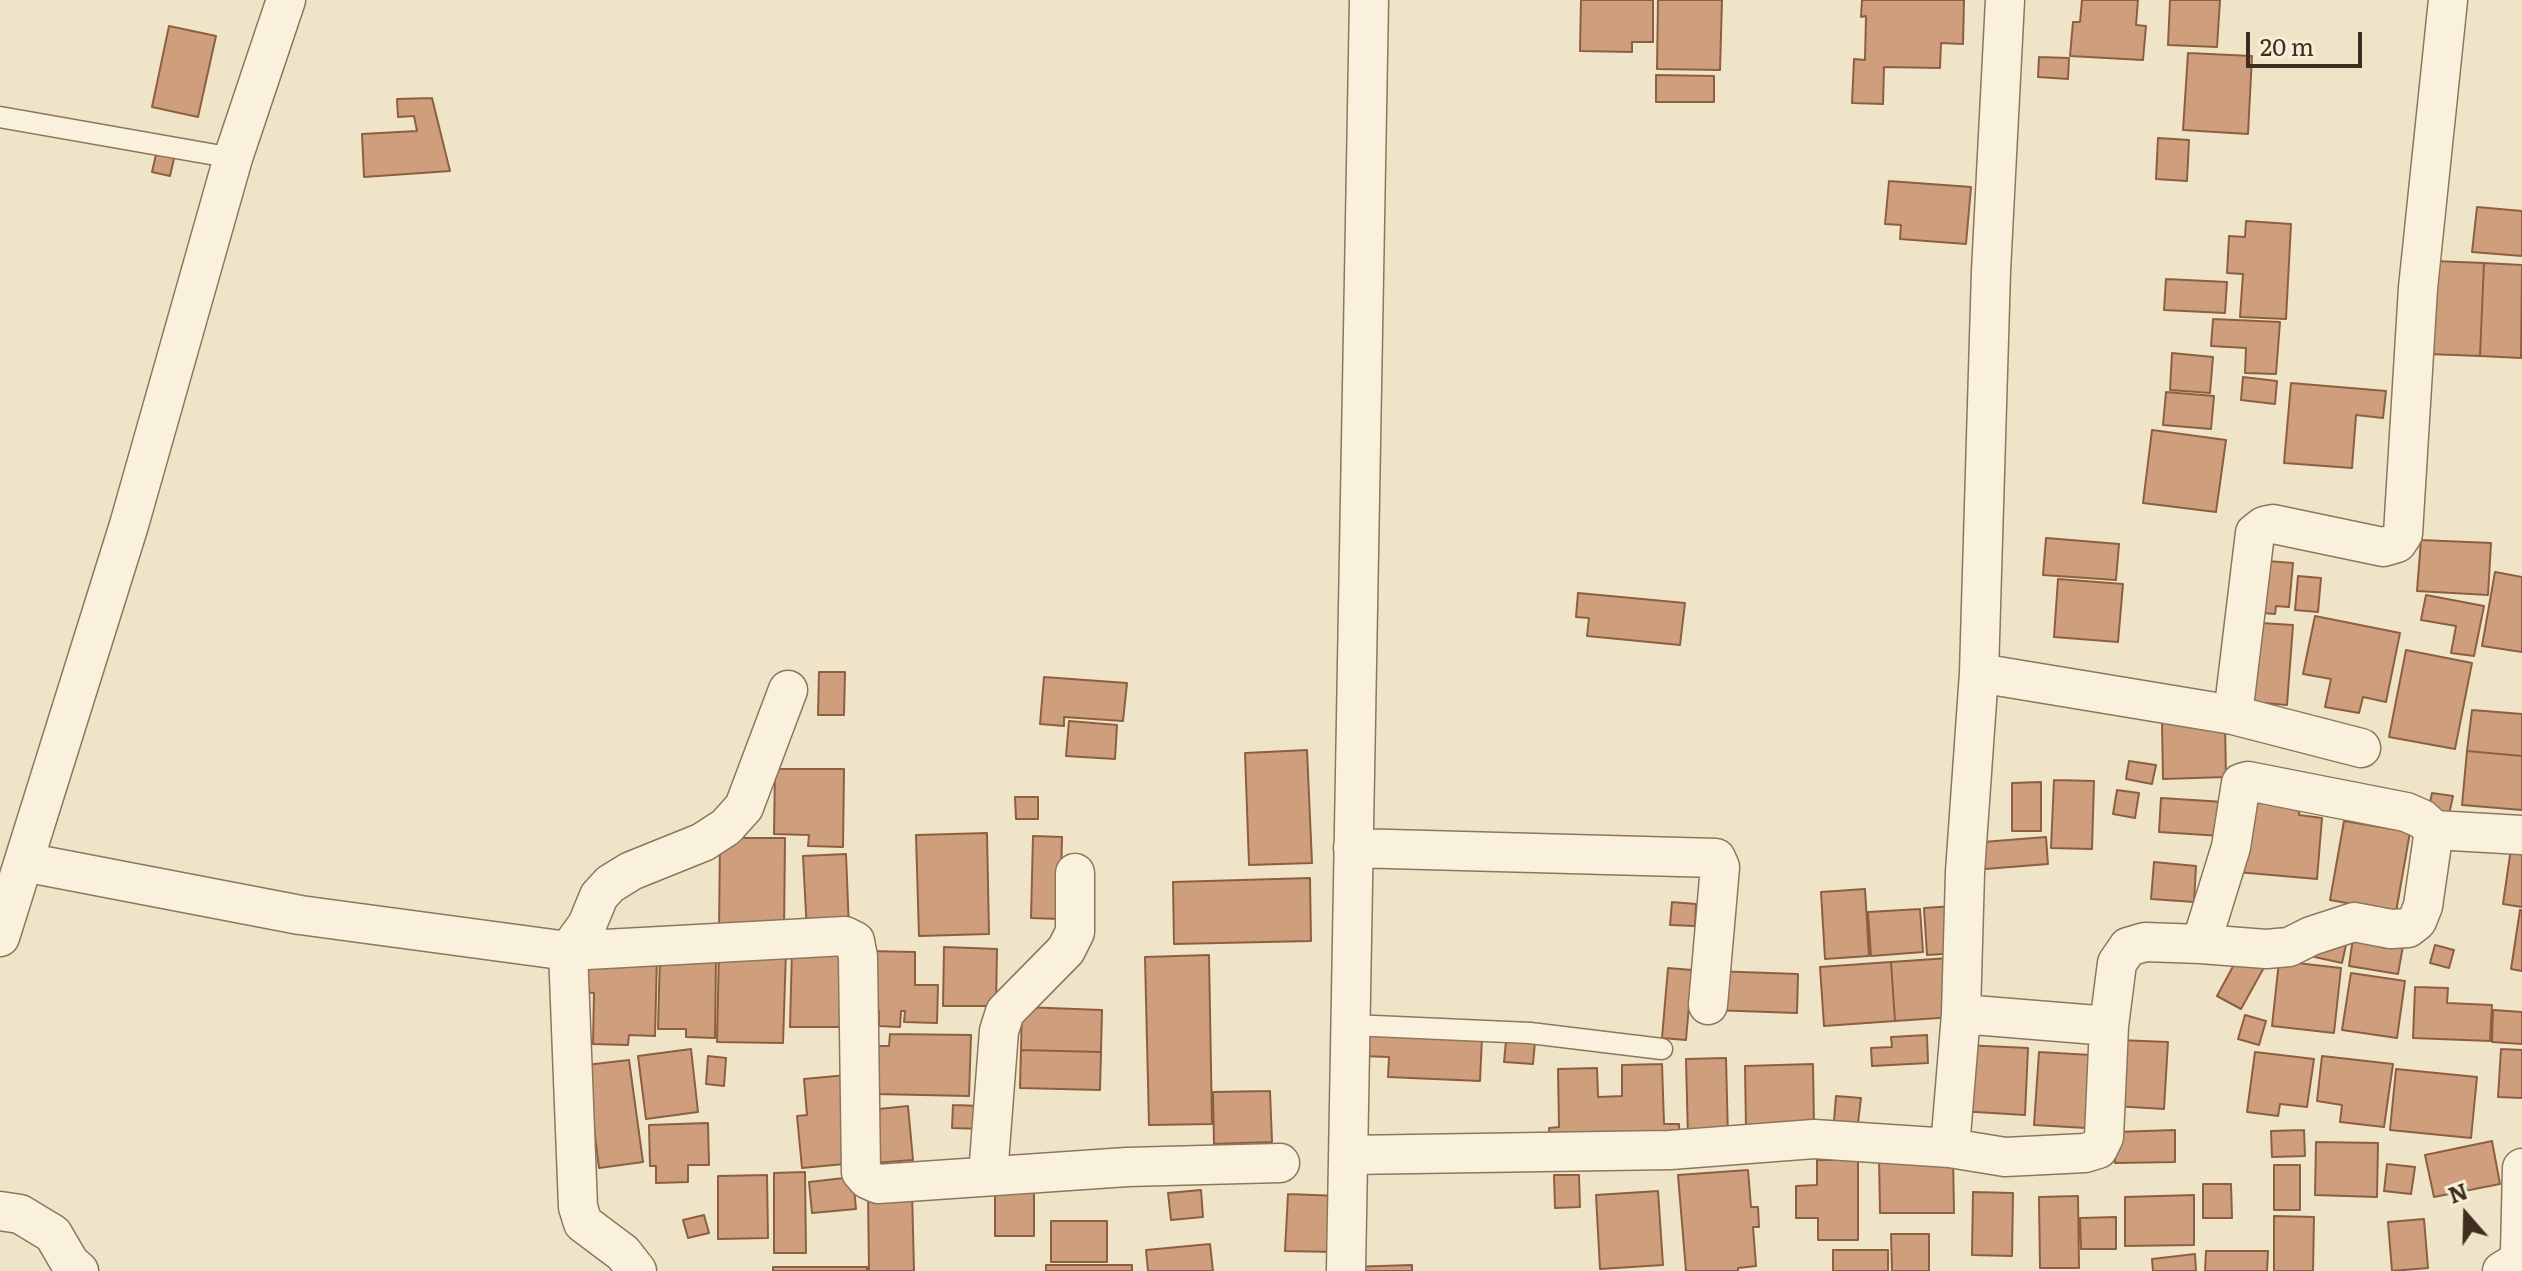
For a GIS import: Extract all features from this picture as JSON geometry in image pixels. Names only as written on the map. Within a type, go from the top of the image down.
[{"type":"street","points":[[0,937],[129,525],[233,158],[286,0]]},
{"type":"street","points":[[1346,1271],[1369,0]]},
{"type":"street","points":[[1950,1148],[1961,1014],[1965,872],[1979,673],[1991,271],[2005,0]]},
{"type":"street","points":[[2233,715],[2255,533],[2273,524],[2383,547],[2397,543],[2403,534],[2418,288],[2448,0]]},
{"type":"street","points":[[1979,673],[2233,715],[2361,748]]},
{"type":"street","points":[[637,1271],[623,1253],[583,1223],[578,1207],[568,951],[587,925],[599,896],[610,884],[631,871],[703,842],[726,827],[744,807],[788,690]]},
{"type":"street","points":[[2201,944],[2231,847],[2241,783],[2248,781],[2406,812],[2434,830],[2522,835]]},
{"type":"street","points":[[1349,1155],[1655,1151],[1814,1139],[1950,1148],[2005,1157],[2085,1153],[2098,1149],[2104,1137],[2109,1026],[2117,963],[2128,947],[2145,942],[2266,949],[2289,947],[2354,922],[2391,929],[2408,928],[2417,921],[2423,906],[2434,830]]},
{"type":"street","points":[[1353,848],[1716,858],[1720,867],[1708,1005]]},
{"type":"street","points":[[24,862],[300,915],[568,951],[850,937],[855,941],[858,957],[861,1172],[867,1179],[878,1184],[988,1175],[1280,1163]]},
{"type":"street","points":[[988,1175],[1002,1022],[1005,1012],[1018,997],[1066,950],[1075,932],[1075,873]]},
{"type":"street","points":[[1961,1014],[2109,1026]]},
{"type":"street","points":[[2502,1271],[2517,1262],[2520,1252],[2522,1168]]},
{"type":"street","points":[[0,1211],[20,1214],[53,1234],[70,1263],[79,1271]]},
{"type":"lane","points":[[0,117],[233,158]]},
{"type":"lane","points":[[1352,1025],[1530,1033],[1662,1049]]},
{"type":"building","points":[[1581,0],[1653,0],[1653,42],[1632,42],[1632,52],[1580,51]]},
{"type":"building","points":[[1658,0],[1722,0],[1720,70],[1657,69]]},
{"type":"building","points":[[1862,0],[1964,0],[1963,44],[1941,43],[1940,68],[1884,67],[1883,104],[1852,103],[1854,59],[1865,60],[1866,16],[1861,17]]},
{"type":"building","points":[[2082,0],[2138,0],[2136,25],[2146,26],[2143,60],[2070,56],[2073,22],[2080,22]]},
{"type":"building","points":[[2170,0],[2220,0],[2217,47],[2168,45]]},
{"type":"building","points":[[169,26],[216,36],[198,117],[152,107]]},
{"type":"building","points":[[2188,53],[2252,56],[2248,134],[2183,130]]},
{"type":"building","points":[[2039,57],[2069,58],[2068,79],[2038,77]]},
{"type":"building","points":[[1656,75],[1714,76],[1714,102],[1656,102]]},
{"type":"building","points":[[432,98],[450,171],[364,177],[362,134],[417,131],[414,116],[398,117],[397,99]]},
{"type":"building","points":[[2158,138],[2189,140],[2187,181],[2156,179]]},
{"type":"building","points":[[157,150],[175,154],[170,176],[152,172]]},
{"type":"building","points":[[1889,181],[1971,187],[1966,244],[1900,239],[1901,225],[1885,224]]},
{"type":"building","points":[[2477,207],[2522,211],[2522,256],[2472,252]]},
{"type":"building","points":[[2246,221],[2291,224],[2286,319],[2240,317],[2243,274],[2227,273],[2229,236],[2245,237]]},
{"type":"building","points":[[2433,261],[2484,263],[2480,356],[2428,354]]},
{"type":"building","points":[[2484,263],[2522,265],[2521,358],[2480,356]]},
{"type":"building","points":[[2166,279],[2227,282],[2225,313],[2164,310]]},
{"type":"building","points":[[2213,319],[2280,322],[2276,374],[2245,373],[2246,348],[2211,346]]},
{"type":"building","points":[[2172,353],[2213,357],[2210,393],[2170,390]]},
{"type":"building","points":[[2243,377],[2277,381],[2275,404],[2241,400]]},
{"type":"building","points":[[2291,383],[2386,391],[2383,418],[2356,415],[2352,468],[2284,463]]},
{"type":"building","points":[[2166,392],[2214,396],[2211,429],[2163,425]]},
{"type":"building","points":[[2152,430],[2226,440],[2216,512],[2143,503]]},
{"type":"building","points":[[2046,538],[2119,544],[2116,580],[2043,575]]},
{"type":"building","points":[[2421,540],[2491,543],[2488,595],[2417,591]]},
{"type":"building","points":[[2254,560],[2293,563],[2289,607],[2276,606],[2275,614],[2251,612]]},
{"type":"building","points":[[2495,572],[2522,577],[2522,652],[2482,646]]},
{"type":"building","points":[[2298,576],[2321,578],[2318,612],[2295,610]]},
{"type":"building","points":[[2058,579],[2123,584],[2118,642],[2054,637]]},
{"type":"building","points":[[1578,593],[1685,603],[1680,645],[1587,636],[1589,618],[1576,617]]},
{"type":"building","points":[[2426,595],[2484,606],[2474,656],[2451,653],[2456,626],[2421,620]]},
{"type":"building","points":[[2315,616],[2400,633],[2386,702],[2363,697],[2359,713],[2325,707],[2331,679],[2303,674]]},
{"type":"building","points":[[2246,622],[2293,625],[2287,705],[2239,701]]},
{"type":"building","points":[[2406,650],[2472,663],[2455,749],[2389,737]]},
{"type":"building","points":[[819,672],[845,672],[844,715],[818,715]]},
{"type":"building","points":[[1044,677],[1127,683],[1123,721],[1064,717],[1064,726],[1040,724]]},
{"type":"building","points":[[2472,710],[2522,714],[2522,756],[2467,751]]},
{"type":"building","points":[[1069,721],[1117,725],[1115,759],[1066,756]]},
{"type":"building","points":[[2225,722],[2226,777],[2163,779],[2162,723]]},
{"type":"building","points":[[1307,750],[1312,863],[1249,865],[1245,753]]},
{"type":"building","points":[[2467,751],[2522,756],[2522,810],[2462,805]]},
{"type":"building","points":[[2129,761],[2156,765],[2152,784],[2126,779]]},
{"type":"building","points":[[775,769],[844,769],[843,847],[808,846],[809,835],[774,834]]},
{"type":"building","points":[[2054,780],[2094,781],[2092,849],[2051,848]]},
{"type":"building","points":[[2041,782],[2041,831],[2012,831],[2012,783]]},
{"type":"building","points":[[2117,790],[2139,793],[2135,818],[2113,814]]},
{"type":"building","points":[[2245,792],[2300,797],[2299,815],[2322,818],[2317,879],[2237,872]]},
{"type":"building","points":[[2432,793],[2453,796],[2448,819],[2427,816]]},
{"type":"building","points":[[1015,797],[1038,797],[1038,819],[1016,819]]},
{"type":"building","points":[[2161,798],[2224,802],[2221,836],[2159,832]]},
{"type":"building","points":[[2344,821],[2410,832],[2396,912],[2330,900]]},
{"type":"building","points":[[987,833],[989,934],[919,936],[916,835]]},
{"type":"building","points":[[1033,836],[1062,837],[1060,919],[1031,918]]},
{"type":"building","points":[[2046,837],[2048,864],[1985,869],[1983,842]]},
{"type":"building","points":[[720,838],[785,838],[784,932],[719,932]]},
{"type":"building","points":[[2511,848],[2522,849],[2522,907],[2503,904]]},
{"type":"building","points":[[846,854],[849,929],[807,932],[803,856]]},
{"type":"building","points":[[2154,862],[2196,866],[2194,902],[2151,899]]},
{"type":"building","points":[[1310,878],[1311,941],[1174,944],[1173,882]]},
{"type":"building","points":[[1865,889],[1869,956],[1825,959],[1821,892]]},
{"type":"building","points":[[1672,902],[1696,904],[1695,926],[1670,925]]},
{"type":"building","points":[[1955,906],[1958,953],[1927,955],[1924,908]]},
{"type":"building","points":[[1920,909],[1923,952],[1871,956],[1868,912]]},
{"type":"building","points":[[2522,910],[2522,971],[2511,969]]},
{"type":"building","points":[[2314,937],[2346,945],[2342,963],[2310,956]]},
{"type":"building","points":[[2353,938],[2403,946],[2398,974],[2349,966]]},
{"type":"building","points":[[2435,945],[2454,950],[2449,968],[2430,963]]},
{"type":"building","points":[[944,947],[997,949],[996,1006],[943,1006]]},
{"type":"building","points":[[2243,948],[2267,962],[2241,1009],[2217,996]]},
{"type":"building","points":[[792,949],[852,949],[849,1027],[790,1027]]},
{"type":"building","points":[[719,950],[786,951],[783,1043],[717,1042]]},
{"type":"building","points":[[867,951],[915,952],[915,985],[938,985],[937,1023],[904,1022],[905,1011],[901,1011],[900,1027],[879,1026],[879,1011],[866,1011]]},
{"type":"building","points":[[583,955],[657,956],[655,1036],[629,1035],[628,1045],[593,1044],[594,993],[583,992]]},
{"type":"building","points":[[660,955],[716,957],[715,1038],[686,1037],[686,1029],[658,1029]]},
{"type":"building","points":[[1209,955],[1212,1124],[1149,1125],[1145,957]]},
{"type":"building","points":[[1949,958],[1953,1017],[1895,1021],[1891,962]]},
{"type":"building","points":[[2279,961],[2341,968],[2334,1033],[2272,1026]]},
{"type":"building","points":[[1891,962],[1895,1021],[1824,1026],[1820,967]]},
{"type":"building","points":[[1668,968],[1692,970],[1686,1040],[1662,1038]]},
{"type":"building","points":[[1712,971],[1798,974],[1797,1013],[1711,1010]]},
{"type":"building","points":[[2351,973],[2405,981],[2397,1038],[2342,1030]]},
{"type":"building","points":[[2415,987],[2448,988],[2447,1003],[2492,1005],[2490,1041],[2413,1038]]},
{"type":"building","points":[[1022,1007],[1102,1010],[1101,1052],[1021,1050]]},
{"type":"building","points":[[2493,1010],[2522,1012],[2522,1044],[2492,1042]]},
{"type":"building","points":[[2245,1015],[2266,1021],[2259,1045],[2238,1039]]},
{"type":"building","points":[[1363,1033],[1482,1038],[1480,1081],[1388,1077],[1389,1057],[1362,1056]]},
{"type":"building","points":[[890,1034],[971,1035],[969,1096],[875,1094],[876,1046],[889,1046]]},
{"type":"building","points":[[1927,1035],[1928,1063],[1872,1066],[1871,1048],[1892,1047],[1891,1037]]},
{"type":"building","points":[[2119,1040],[2168,1042],[2164,1109],[2114,1106]]},
{"type":"building","points":[[1506,1041],[1535,1042],[1533,1064],[1504,1062]]},
{"type":"building","points":[[1963,1045],[2028,1048],[2025,1115],[1959,1111]]},
{"type":"building","points":[[691,1049],[698,1112],[646,1119],[638,1056]]},
{"type":"building","points":[[2501,1049],[2522,1050],[2522,1098],[2498,1097]]},
{"type":"building","points":[[1021,1050],[1101,1052],[1100,1090],[1020,1088]]},
{"type":"building","points":[[2039,1052],[2091,1055],[2086,1128],[2034,1125]]},
{"type":"building","points":[[2255,1052],[2314,1059],[2307,1107],[2280,1104],[2278,1116],[2247,1112]]},
{"type":"building","points":[[708,1056],[726,1058],[724,1086],[706,1084]]},
{"type":"building","points":[[2322,1056],[2393,1064],[2384,1127],[2340,1122],[2342,1105],[2317,1101]]},
{"type":"building","points":[[1726,1058],[1728,1138],[1688,1139],[1686,1059]]},
{"type":"building","points":[[629,1060],[643,1162],[599,1168],[586,1065]]},
{"type":"building","points":[[1662,1064],[1664,1124],[1679,1124],[1680,1140],[1550,1144],[1549,1128],[1559,1127],[1558,1069],[1597,1068],[1598,1097],[1622,1096],[1622,1065]]},
{"type":"building","points":[[1813,1064],[1814,1128],[1746,1130],[1745,1066]]},
{"type":"building","points":[[2396,1069],[2477,1077],[2471,1138],[2390,1130]]},
{"type":"building","points":[[847,1075],[855,1163],[802,1168],[797,1116],[807,1115],[804,1079]]},
{"type":"building","points":[[1270,1091],[1272,1142],[1214,1144],[1213,1092]]},
{"type":"building","points":[[1836,1096],[1861,1098],[1858,1123],[1834,1121]]},
{"type":"building","points":[[953,1105],[983,1106],[983,1129],[952,1128]]},
{"type":"building","points":[[908,1106],[913,1160],[874,1163],[869,1110]]},
{"type":"building","points":[[708,1123],[709,1165],[688,1165],[688,1182],[656,1183],[656,1166],[650,1166],[649,1125]]},
{"type":"building","points":[[2175,1130],[2175,1162],[2115,1163],[2116,1132]]},
{"type":"building","points":[[2304,1130],[2305,1156],[2272,1157],[2271,1131]]},
{"type":"building","points":[[2492,1141],[2500,1184],[2434,1197],[2425,1155]]},
{"type":"building","points":[[2316,1142],[2378,1143],[2377,1197],[2315,1195]]},
{"type":"building","points":[[1953,1155],[1954,1213],[1880,1213],[1879,1156]]},
{"type":"building","points":[[1817,1160],[1858,1160],[1858,1240],[1818,1240],[1818,1218],[1796,1218],[1796,1186],[1817,1185]]},
{"type":"building","points":[[2387,1164],[2415,1167],[2411,1194],[2384,1191]]},
{"type":"building","points":[[2274,1165],[2300,1165],[2300,1210],[2274,1210]]},
{"type":"building","points":[[1748,1170],[1751,1207],[1758,1207],[1759,1227],[1753,1227],[1756,1266],[1738,1268],[1738,1271],[1686,1271],[1678,1175]]},
{"type":"building","points":[[805,1172],[806,1253],[774,1253],[774,1173]]},
{"type":"building","points":[[767,1175],[768,1238],[718,1239],[718,1176]]},
{"type":"building","points":[[1554,1175],[1579,1175],[1580,1207],[1555,1208]]},
{"type":"building","points":[[853,1177],[856,1209],[812,1213],[809,1182]]},
{"type":"building","points":[[2203,1184],[2231,1184],[2232,1218],[2203,1218]]},
{"type":"building","points":[[1034,1187],[1034,1236],[995,1236],[995,1188]]},
{"type":"building","points":[[912,1190],[914,1271],[869,1271],[868,1192]]},
{"type":"building","points":[[1201,1190],[1203,1217],[1171,1220],[1168,1193]]},
{"type":"building","points":[[1658,1191],[1663,1265],[1600,1269],[1596,1195]]},
{"type":"building","points":[[1973,1192],[2013,1193],[2012,1256],[1972,1255]]},
{"type":"building","points":[[1288,1194],[1339,1196],[1336,1252],[1285,1251]]},
{"type":"building","points":[[2194,1195],[2194,1245],[2125,1246],[2125,1197]]},
{"type":"building","points":[[2078,1196],[2079,1268],[2040,1268],[2039,1197]]},
{"type":"building","points":[[704,1215],[709,1233],[688,1238],[683,1220]]},
{"type":"building","points":[[2274,1216],[2314,1217],[2313,1271],[2274,1271]]},
{"type":"building","points":[[2116,1217],[2116,1249],[2081,1249],[2080,1218]]},
{"type":"building","points":[[2424,1219],[2428,1268],[2392,1271],[2388,1222]]},
{"type":"building","points":[[1051,1221],[1107,1221],[1107,1262],[1051,1262]]},
{"type":"building","points":[[1891,1234],[1929,1234],[1929,1271],[1892,1271]]},
{"type":"building","points":[[1210,1244],[1213,1271],[1148,1271],[1146,1250]]},
{"type":"building","points":[[1833,1250],[1888,1250],[1888,1271],[1833,1271]]},
{"type":"building","points":[[2206,1251],[2268,1251],[2267,1271],[2205,1271]]},
{"type":"building","points":[[2195,1254],[2196,1271],[2153,1271],[2152,1259]]},
{"type":"building","points":[[1046,1265],[1132,1265],[1132,1271],[1046,1271]]},
{"type":"building","points":[[1412,1265],[1412,1271],[1348,1271],[1348,1267]]},
{"type":"building","points":[[773,1267],[867,1267],[867,1271],[773,1271]]}]
